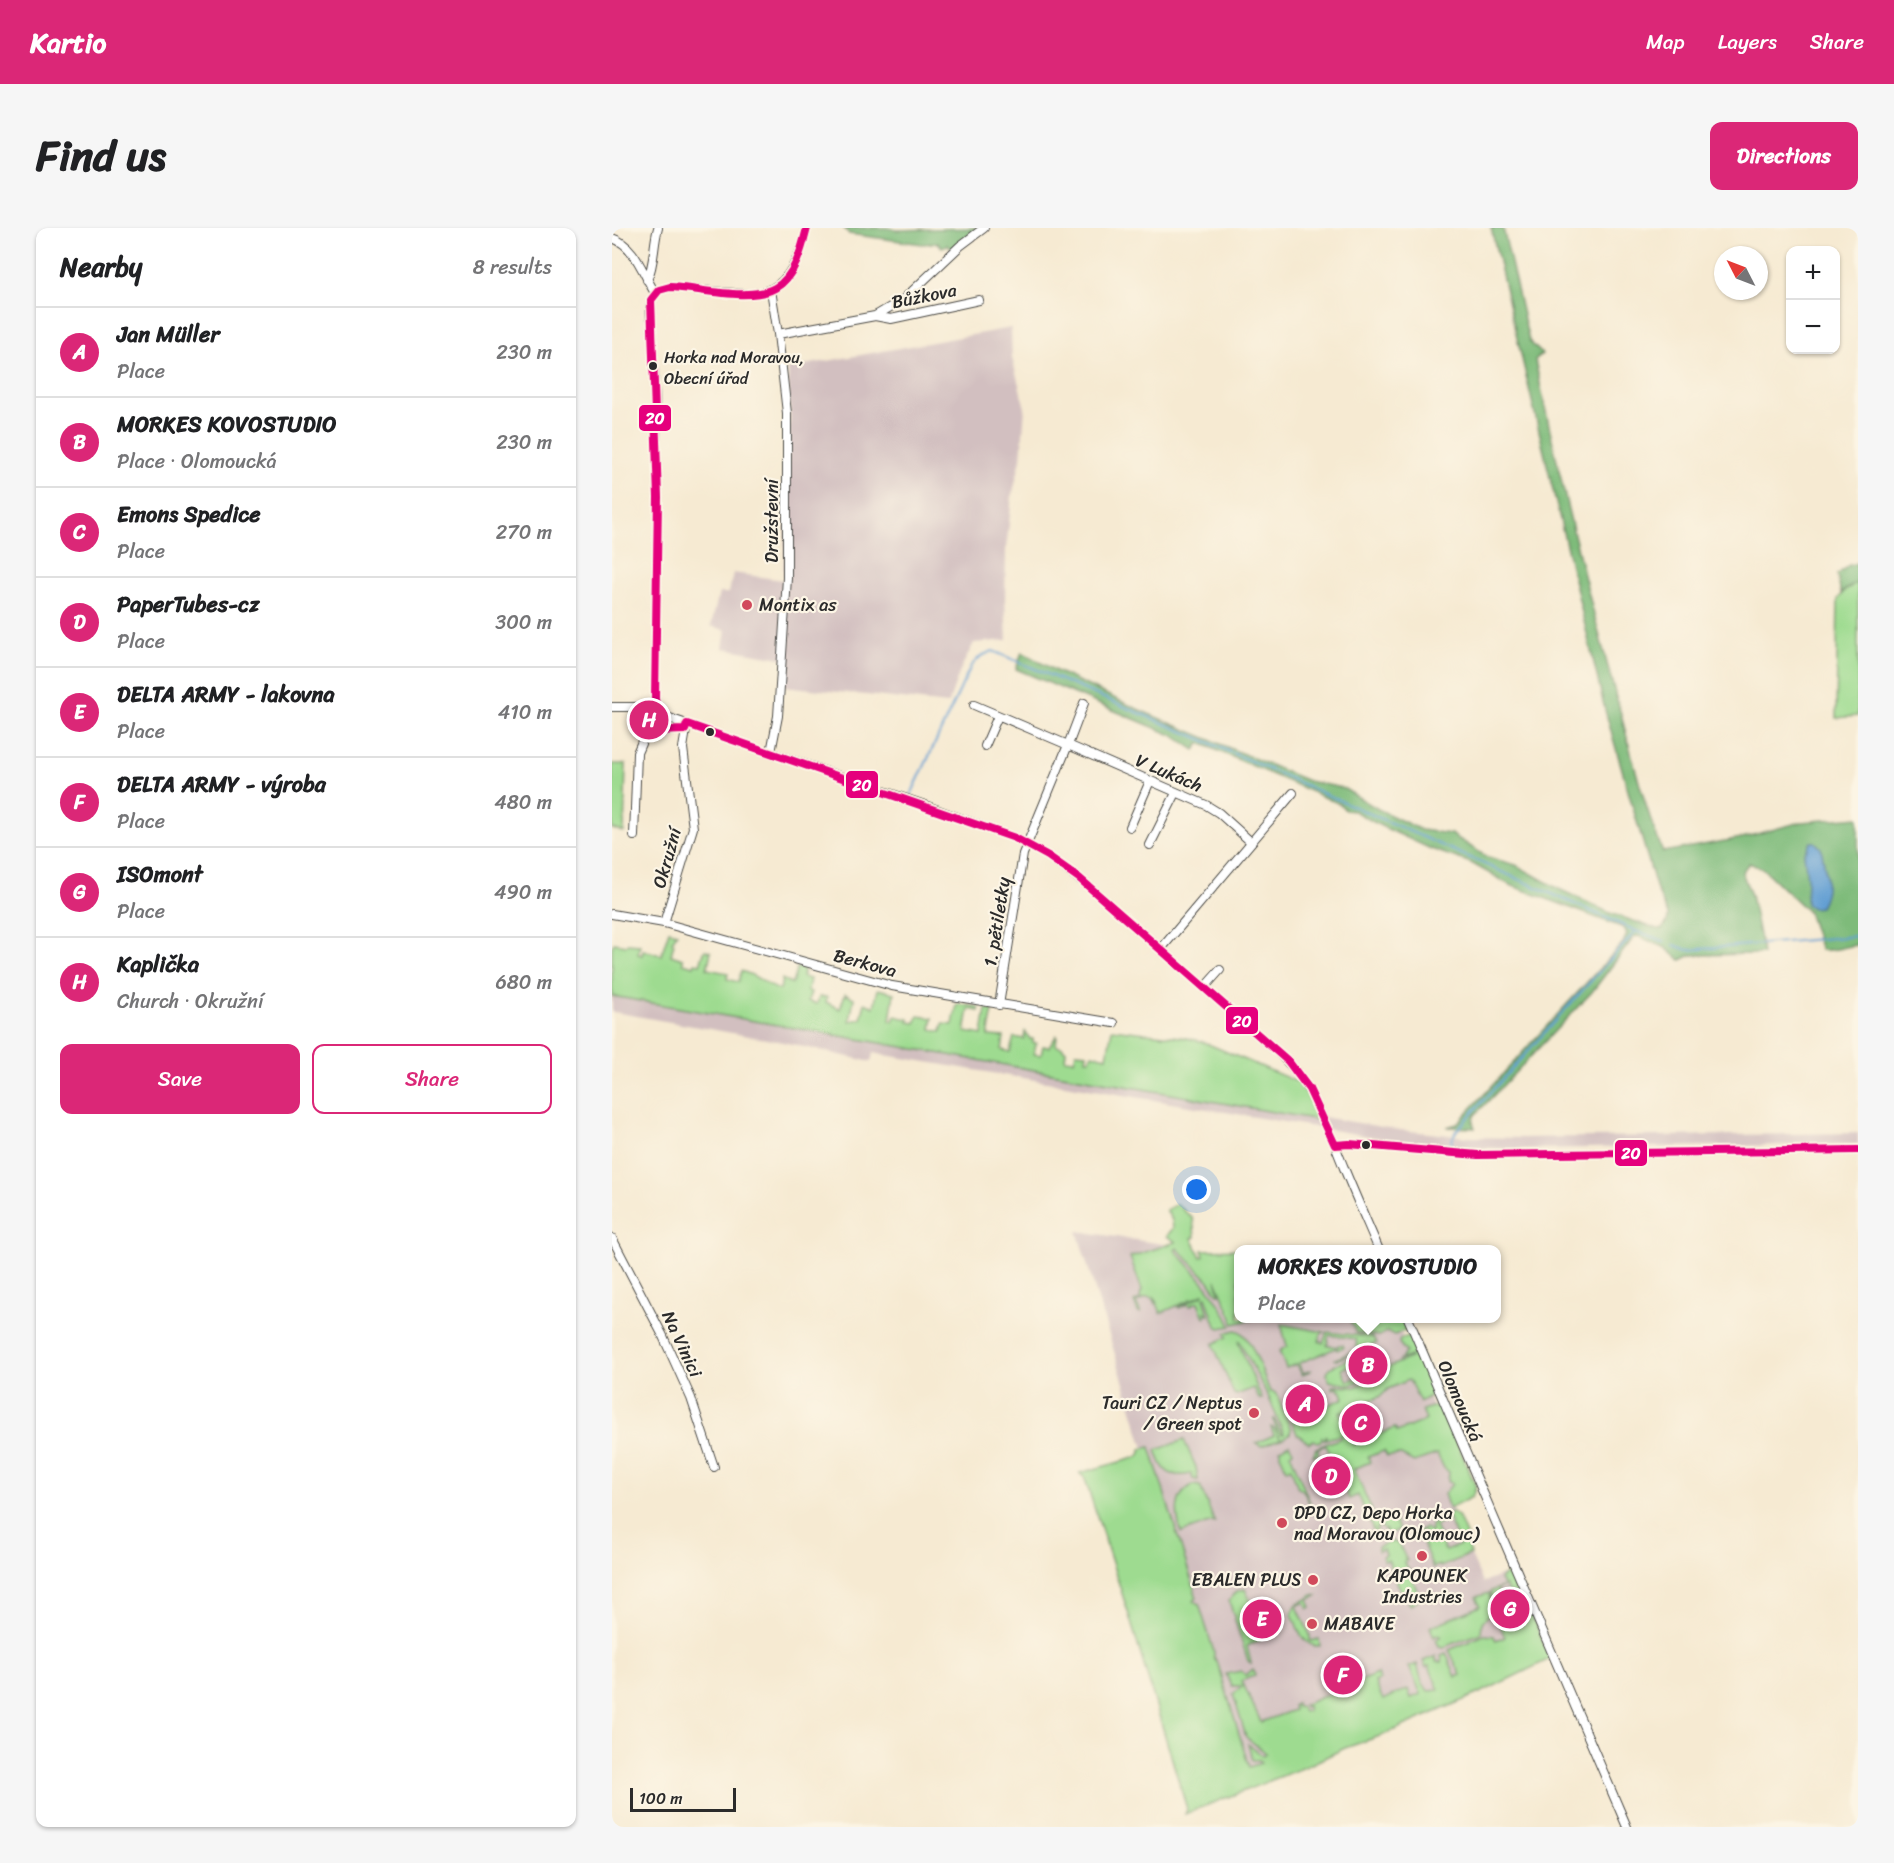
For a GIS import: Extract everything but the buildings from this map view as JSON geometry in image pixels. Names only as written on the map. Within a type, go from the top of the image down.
[{"type":"street","points":[[647,280],[652,268],[658,228]]},
{"type":"street","points":[[807,228],[792,269],[771,291],[749,293],[670,287],[655,293],[651,300],[658,497],[656,705],[663,715],[686,727],[771,752],[1016,838],[1048,856],[1079,878],[1294,1068],[1309,1089],[1377,1245]]},
{"type":"street","name":"Bůžkova","points":[[778,334],[875,316],[904,299],[960,246],[984,228]]},
{"type":"street","points":[[612,238],[626,244],[655,293]]},
{"type":"street","name":"Družstevní","points":[[771,291],[787,413],[787,550],[778,716],[771,752]]},
{"type":"street","name":"Bůžkova","points":[[875,316],[891,319],[979,300]]},
{"type":"street","points":[[1027,844],[1084,703]]},
{"type":"street","points":[[612,707],[656,705]]},
{"type":"street","name":"V Lukách","points":[[974,705],[1212,808],[1251,842]]},
{"type":"street","points":[[644,707],[645,723],[650,729],[657,731],[686,727]]},
{"type":"street","points":[[634,837],[637,753],[643,739],[663,715]]},
{"type":"street","points":[[985,746],[998,716]]},
{"type":"street","name":"Okružní","points":[[663,923],[693,828],[683,748],[686,727]]},
{"type":"street","points":[[1130,827],[1150,781]]},
{"type":"street","points":[[1150,845],[1176,793]]},
{"type":"street","points":[[1161,949],[1293,793]]},
{"type":"street","name":"1. pětiletky","points":[[999,1005],[1022,859],[1027,844]]},
{"type":"street","name":"Berkova","points":[[612,914],[663,923],[892,986],[1114,1023]]},
{"type":"street","points":[[1204,988],[1220,970]]},
{"type":"street","points":[[1335,1145],[1349,1144],[1450,1154],[1858,1150]]},
{"type":"street","name":"Na Vinici","points":[[612,1238],[662,1334],[691,1398],[714,1467]]},
{"type":"street","name":"Olomoucká","points":[[1410,1323],[1627,1827]]},
{"type":"shaded area","points":[[1011,328],[1012,358],[1025,408],[1021,459],[1012,496],[1006,550],[1007,640],[974,643],[961,668],[948,704],[784,686],[786,659],[723,648],[726,630],[711,626],[719,593],[729,593],[733,573],[783,580],[790,419],[788,368]]},
{"type":"shaded area","points":[[612,997],[1400,1130],[1467,1137],[1521,1138],[1858,1133],[1858,1144],[1521,1149],[1398,1141],[873,1053],[871,1062],[783,1042],[612,1012]]},
{"type":"shaded area","points":[[1077,1231],[1189,1248],[1195,1260],[1204,1259],[1234,1310],[1234,1323],[1397,1323],[1468,1487],[1446,1497],[1466,1544],[1483,1583],[1505,1574],[1543,1660],[1248,1786]]},
{"type":"green space","points":[[844,228],[897,230],[978,228],[952,249],[947,245],[942,247],[938,243],[922,244],[849,234]]},
{"type":"green space","points":[[1491,228],[1503,228],[1529,341],[1542,354],[1535,360],[1574,532],[1638,778],[1663,852],[1742,838],[1801,822],[1858,817],[1858,945],[1821,950],[1808,912],[1762,868],[1749,863],[1742,872],[1751,895],[1763,954],[1691,955],[1681,960],[1664,947],[1638,936],[1634,937],[1592,992],[1474,1116],[1475,1128],[1447,1127],[1457,1124],[1623,943],[1627,934],[1624,928],[1510,885],[1471,863],[1431,849],[1354,811],[1345,810],[1340,804],[1200,743],[1195,750],[1174,736],[1016,669],[1022,652],[1056,671],[1144,712],[1308,781],[1343,788],[1378,809],[1421,830],[1451,834],[1487,857],[1516,865],[1559,889],[1610,913],[1662,929],[1667,922],[1668,915],[1657,890],[1605,710]]},
{"type":"green space","points":[[1858,563],[1858,582],[1841,594],[1837,575],[1849,565]]},
{"type":"green space","points":[[1858,582],[1858,716],[1836,718],[1838,599],[1845,590]]},
{"type":"green space","points":[[612,764],[626,764],[624,832],[612,829]]},
{"type":"green space","points":[[669,931],[677,933],[672,942],[674,943],[671,955],[683,959],[683,963],[694,966],[695,963],[700,964],[705,950],[711,952],[707,969],[728,973],[727,979],[738,982],[741,971],[780,990],[782,979],[792,984],[797,967],[804,969],[802,977],[810,979],[808,991],[811,992],[808,1001],[817,1004],[819,997],[827,997],[826,1002],[840,1009],[845,994],[854,998],[850,1021],[861,1019],[865,1003],[874,1007],[878,989],[894,993],[890,1021],[893,1021],[895,1016],[916,1023],[918,1016],[933,1018],[931,1029],[941,1032],[943,1024],[953,1025],[957,1004],[979,1007],[979,1011],[969,1009],[965,1032],[982,1035],[986,1009],[993,1010],[988,1036],[1004,1037],[1002,1050],[1010,1052],[1014,1037],[1024,1039],[1025,1032],[1030,1039],[1033,1039],[1033,1043],[1036,1043],[1034,1054],[1041,1055],[1043,1046],[1049,1047],[1057,1035],[1056,1045],[1066,1050],[1065,1059],[1074,1060],[1076,1052],[1087,1053],[1086,1059],[1090,1059],[1092,1054],[1107,1057],[1112,1029],[1201,1041],[1300,1083],[1319,1120],[612,996],[612,947],[614,943],[640,945],[638,954],[642,955],[643,950],[661,955]]},
{"type":"green space","points":[[1177,1204],[1193,1219],[1195,1237],[1192,1238],[1201,1257],[1204,1256],[1202,1250],[1234,1249],[1234,1323],[1237,1323],[1233,1324],[1216,1280],[1220,1294],[1177,1248],[1175,1250],[1213,1295],[1231,1326],[1220,1328],[1216,1326],[1206,1297],[1204,1298],[1209,1315],[1205,1312],[1206,1317],[1198,1302],[1193,1304],[1192,1302],[1190,1306],[1188,1304],[1178,1307],[1203,1294],[1161,1313],[1154,1296],[1155,1304],[1152,1298],[1147,1297],[1136,1302],[1141,1313],[1138,1312],[1134,1302],[1141,1298],[1142,1290],[1130,1257],[1176,1242],[1167,1236],[1173,1228],[1172,1220],[1166,1210]]},
{"type":"green space","points":[[1351,1323],[1406,1323],[1408,1328],[1395,1335],[1388,1331],[1379,1336],[1356,1333]]},
{"type":"green space","points":[[1281,1324],[1324,1332],[1319,1341],[1323,1343],[1327,1332],[1372,1337],[1377,1343],[1336,1360],[1357,1350],[1356,1339],[1329,1335],[1327,1345],[1344,1347],[1299,1363],[1303,1373],[1312,1370],[1302,1375],[1297,1364],[1286,1368],[1279,1351],[1287,1346]]},
{"type":"green space","points":[[1235,1330],[1241,1332],[1252,1346],[1270,1392],[1277,1395],[1291,1429],[1286,1437],[1261,1446],[1256,1443],[1274,1435],[1271,1427],[1275,1429],[1280,1438],[1274,1419],[1284,1434],[1269,1398],[1239,1340],[1262,1399],[1259,1399],[1254,1388],[1234,1394],[1213,1344],[1227,1337],[1225,1333]]},
{"type":"green space","points":[[1412,1336],[1434,1386],[1433,1394],[1420,1402],[1409,1380],[1388,1389],[1381,1396],[1340,1413],[1353,1445],[1395,1428],[1397,1432],[1426,1420],[1422,1410],[1438,1405],[1443,1409],[1476,1487],[1472,1497],[1449,1509],[1444,1494],[1452,1484],[1448,1481],[1449,1472],[1444,1468],[1437,1454],[1414,1462],[1401,1455],[1387,1456],[1384,1451],[1368,1457],[1370,1462],[1354,1469],[1377,1522],[1393,1516],[1399,1530],[1386,1534],[1387,1530],[1381,1526],[1376,1528],[1379,1536],[1377,1539],[1358,1495],[1349,1499],[1326,1445],[1317,1449],[1319,1453],[1313,1456],[1316,1448],[1341,1438],[1341,1435],[1326,1439],[1326,1435],[1325,1440],[1322,1437],[1321,1441],[1314,1440],[1309,1443],[1297,1434],[1291,1418],[1295,1414],[1297,1419],[1344,1398],[1341,1390],[1339,1391],[1337,1387],[1333,1389],[1332,1386],[1355,1387],[1379,1376],[1382,1370],[1412,1357],[1400,1360],[1406,1352],[1399,1343],[1400,1339]]},
{"type":"green space","points":[[1370,1350],[1371,1352],[1360,1357],[1361,1361],[1342,1369],[1348,1381],[1370,1372],[1372,1376],[1350,1385],[1329,1381],[1327,1374],[1329,1368]]},
{"type":"green space","points":[[1184,1440],[1196,1467],[1198,1480],[1193,1479],[1191,1474],[1171,1474],[1164,1468],[1158,1457],[1156,1450]]},
{"type":"green space","points":[[1289,1444],[1293,1451],[1290,1453],[1315,1515],[1303,1490],[1298,1488],[1291,1468],[1286,1469],[1280,1454],[1280,1449]]},
{"type":"green space","points":[[1150,1447],[1197,1598],[1194,1601],[1199,1604],[1249,1767],[1261,1763],[1260,1760],[1252,1760],[1248,1744],[1263,1756],[1266,1753],[1246,1737],[1233,1694],[1243,1686],[1232,1686],[1226,1674],[1241,1671],[1246,1675],[1253,1669],[1255,1675],[1242,1681],[1261,1722],[1294,1710],[1293,1706],[1296,1703],[1296,1707],[1301,1707],[1303,1712],[1308,1711],[1307,1706],[1303,1705],[1377,1674],[1380,1680],[1375,1682],[1383,1700],[1408,1689],[1411,1698],[1421,1694],[1409,1667],[1417,1664],[1422,1682],[1428,1691],[1439,1690],[1429,1666],[1426,1667],[1423,1661],[1436,1656],[1436,1661],[1442,1662],[1441,1655],[1446,1653],[1456,1677],[1461,1675],[1449,1650],[1484,1635],[1494,1636],[1496,1641],[1505,1637],[1496,1616],[1491,1618],[1490,1614],[1482,1622],[1481,1633],[1444,1647],[1439,1646],[1436,1640],[1441,1636],[1434,1637],[1430,1627],[1480,1606],[1476,1597],[1489,1593],[1491,1604],[1491,1591],[1503,1586],[1500,1579],[1508,1572],[1513,1574],[1523,1594],[1511,1600],[1505,1586],[1497,1589],[1509,1619],[1517,1616],[1512,1602],[1525,1598],[1550,1659],[1482,1692],[1383,1735],[1345,1748],[1305,1767],[1185,1814],[1187,1809],[1128,1612],[1086,1482],[1079,1473],[1138,1457],[1141,1449]]},
{"type":"green space","points":[[1193,1485],[1200,1486],[1215,1523],[1212,1522],[1181,1533],[1177,1513],[1179,1500],[1182,1494]]},
{"type":"green space","points":[[1452,1512],[1458,1516],[1471,1554],[1433,1568],[1422,1541],[1426,1538],[1423,1531],[1418,1533],[1418,1530],[1426,1528],[1431,1532],[1431,1525],[1446,1515],[1448,1520],[1435,1526],[1445,1551],[1460,1545],[1447,1515]]},
{"type":"green space","points":[[1392,1541],[1399,1544],[1420,1598],[1411,1605],[1408,1602],[1412,1600],[1410,1592],[1402,1594],[1388,1560],[1384,1561],[1382,1557],[1386,1555],[1384,1549],[1378,1551],[1378,1547]]},
{"type":"green space","points":[[1245,1589],[1252,1606],[1246,1609],[1260,1640],[1247,1646],[1251,1663],[1248,1661],[1229,1601],[1237,1591]]},
{"type":"green space","points":[[1313,1595],[1317,1596],[1308,1600],[1311,1607],[1308,1609],[1305,1602],[1297,1606],[1310,1635],[1310,1641],[1319,1639],[1320,1646],[1305,1640],[1292,1614],[1296,1605]]},
{"type":"water","points":[[1811,842],[1815,842],[1821,848],[1826,878],[1825,893],[1820,907],[1812,908],[1806,904],[1807,878],[1804,854]]},
{"type":"waterway","points":[[910,797],[971,666],[981,656],[993,651],[1203,740],[1636,931],[1664,941]]},
{"type":"waterway","points":[[1451,1149],[1456,1131],[1636,931]]},
{"type":"waterway","points":[[1674,945],[1688,950],[1858,936]]},
{"type":"transit line","name":"20","points":[[650,729],[663,715],[657,708],[655,699],[658,497],[651,300],[659,290],[670,287],[738,294],[752,294],[775,288],[788,277],[793,269],[807,228]]},
{"type":"transit line","name":"20","points":[[650,729],[685,730],[687,724],[1015,838],[1048,856],[1079,878],[1288,1061],[1309,1089],[1335,1145],[1349,1144],[1478,1155],[1858,1150]]},
{"type":"place","name":"Horka nad Moravou, Obecní úřad","points":[[653,366]]},
{"type":"place","name":"Montix as","points":[[747,605]]},
{"type":"place","name":"Kaplička","points":[[649,720]]},
{"type":"place","name":"MORKES KOVOSTUDIO","points":[[1368,1365]]},
{"type":"place","name":"Jan Müller","points":[[1305,1404]]},
{"type":"place","name":"Tauri CZ / Neptus / Green spot","points":[[1254,1413]]},
{"type":"place","name":"Emons Spedice","points":[[1361,1423]]},
{"type":"place","name":"PaperTubes-cz","points":[[1331,1476]]},
{"type":"place","name":"DPD CZ, Depo Horka nad Moravou (Olomouc)","points":[[1282,1523]]},
{"type":"place","name":"KAPOUNEK Industries","points":[[1422,1556]]},
{"type":"place","name":"EBALEN PLUS","points":[[1313,1580]]},
{"type":"place","name":"ISOmont","points":[[1510,1609]]},
{"type":"place","name":"DELTA ARMY - lakovna","points":[[1262,1619]]},
{"type":"place","name":"MABAVE","points":[[1312,1624]]},
{"type":"place","name":"DELTA ARMY - výroba","points":[[1343,1675]]}]
